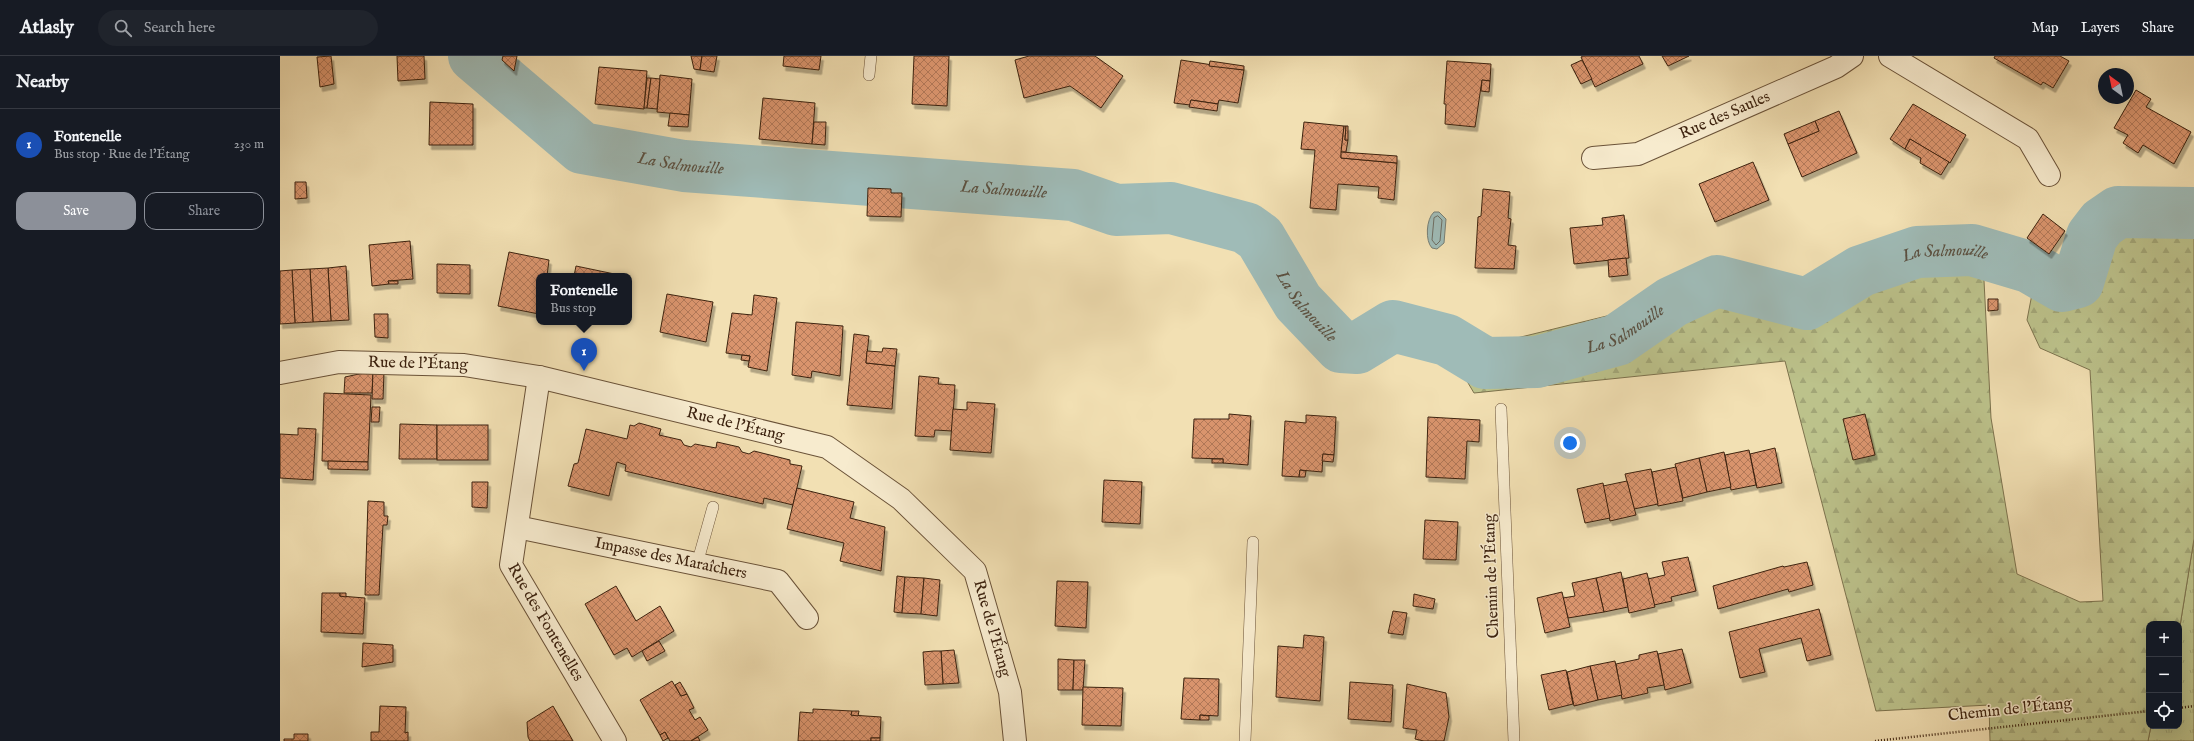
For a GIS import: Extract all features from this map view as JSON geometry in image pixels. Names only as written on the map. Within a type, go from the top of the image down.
[{"type":"street","name":"Rue des Saules","points":[[1593,158],[1638,154],[1836,67],[1852,56]]},
{"type":"street","points":[[1890,56],[2028,140],[2049,174]]},
{"type":"street","name":"Rue de l'Étang","points":[[280,373],[340,362],[464,365],[538,377],[827,447],[901,499],[975,571],[1010,692],[1015,741]]},
{"type":"street","name":"Rue des Fontenelles","points":[[538,377],[511,565],[615,741]]},
{"type":"street","name":"Impasse des Maraîchers","points":[[517,527],[778,581],[807,618]]},
{"type":"lane","points":[[869,75],[871,56]]},
{"type":"lane","name":"Chemin de l'Étang","points":[[1501,409],[1514,741]]},
{"type":"lane","points":[[697,564],[713,507]]},
{"type":"lane","points":[[1245,741],[1253,542]]},
{"type":"path","points":[[2182,708],[2194,706]]},
{"type":"path","name":"Chemin de l'Étang","points":[[1875,741],[2146,711]]},
{"type":"green space","points":[[2097,203],[2194,204],[2194,539],[2181,621],[2146,621],[2146,729],[2150,729],[2148,741],[1990,741],[1989,705],[1876,711],[1785,361],[1474,393],[1458,366],[1472,349],[1672,300],[1718,273],[1758,273],[1802,295],[1824,294],[1888,240],[1911,235],[1946,241],[1983,261],[1991,418],[2017,574],[2080,602],[2103,601],[2090,370],[2040,348],[2027,320],[2032,294],[2048,274],[2084,271],[2085,243],[2083,215]]},
{"type":"green space","points":[[2194,539],[2194,741],[2148,741],[2150,729],[2182,729],[2182,621],[2181,621]]},
{"type":"water","points":[[1434,212],[1439,212],[1446,219],[1444,243],[1437,249],[1432,248],[1427,235],[1429,220]]},
{"type":"building","points":[[331,56],[334,84],[320,87],[317,57]]},
{"type":"building","points":[[397,56],[424,56],[425,79],[398,81]]},
{"type":"building","points":[[503,56],[517,56],[514,71],[502,60]]},
{"type":"building","points":[[691,56],[702,56],[700,70],[694,69]]},
{"type":"building","points":[[702,56],[717,56],[714,72],[700,70]]},
{"type":"building","points":[[784,56],[821,56],[819,70],[783,66]]},
{"type":"building","points":[[914,56],[949,56],[947,106],[912,104]]},
{"type":"building","points":[[1029,56],[1095,56],[1123,76],[1101,108],[1070,86],[1024,98],[1015,60]]},
{"type":"building","points":[[1639,56],[1643,64],[1595,87],[1581,57]]},
{"type":"building","points":[[1662,56],[1689,56],[1668,66]]},
{"type":"building","points":[[1995,56],[2060,56],[2069,61],[2053,88],[2043,82],[2041,85],[1994,58]]},
{"type":"building","points":[[1181,60],[1244,70],[1238,103],[1219,100],[1218,104],[1191,100],[1190,105],[1174,103]]},
{"type":"building","points":[[1582,60],[1592,79],[1581,84],[1571,65]]},
{"type":"building","points":[[1210,61],[1244,66],[1244,70],[1209,66]]},
{"type":"building","points":[[1447,61],[1491,64],[1490,81],[1482,80],[1475,127],[1445,124],[1446,104],[1444,104]]},
{"type":"building","points":[[599,67],[647,71],[644,109],[595,104]]},
{"type":"building","points":[[660,75],[692,79],[689,115],[657,112]]},
{"type":"building","points":[[647,78],[651,78],[647,108],[644,108]]},
{"type":"building","points":[[651,78],[660,79],[657,109],[647,108]]},
{"type":"building","points":[[1482,80],[1490,81],[1489,92],[1481,91]]},
{"type":"building","points":[[2136,90],[2151,99],[2146,107],[2191,132],[2174,164],[2143,145],[2138,153],[2123,143],[2128,135],[2114,128],[2128,104],[2134,104],[2134,93]]},
{"type":"building","points":[[763,98],[815,103],[812,144],[759,139]]},
{"type":"building","points":[[1191,100],[1218,104],[1217,111],[1189,107]]},
{"type":"building","points":[[430,102],[473,104],[473,145],[429,145]]},
{"type":"building","points":[[1913,104],[1966,135],[1950,163],[1910,139],[1905,149],[1890,139]]},
{"type":"building","points":[[1839,111],[1857,153],[1802,177],[1788,144],[1819,131],[1815,121]]},
{"type":"building","points":[[670,113],[689,115],[688,127],[668,126]]},
{"type":"building","points":[[1815,121],[1819,131],[1788,144],[1784,134]]},
{"type":"building","points":[[814,122],[826,122],[825,145],[812,144]]},
{"type":"building","points":[[1304,122],[1344,126],[1341,158],[1397,163],[1394,200],[1378,198],[1379,187],[1338,184],[1336,210],[1310,208],[1315,150],[1301,149]]},
{"type":"building","points":[[1344,126],[1346,126],[1345,140],[1348,140],[1346,152],[1341,152]]},
{"type":"building","points":[[1346,126],[1348,126],[1348,140],[1345,140]]},
{"type":"building","points":[[1910,139],[1949,162],[1941,175],[1920,163],[1921,158],[1905,149]]},
{"type":"building","points":[[1341,152],[1397,156],[1397,163],[1341,158]]},
{"type":"building","points":[[1753,162],[1769,200],[1715,222],[1699,184]]},
{"type":"building","points":[[295,182],[306,182],[307,198],[295,199]]},
{"type":"building","points":[[868,188],[891,189],[891,193],[902,193],[901,217],[867,216]]},
{"type":"building","points":[[1483,189],[1510,192],[1508,218],[1511,219],[1508,245],[1516,246],[1514,269],[1475,268],[1478,217],[1481,216]]},
{"type":"building","points":[[2043,214],[2065,231],[2049,254],[2027,238]]},
{"type":"building","points":[[1624,215],[1629,258],[1574,264],[1570,228],[1603,225],[1602,218]]},
{"type":"building","points":[[410,241],[413,279],[388,281],[389,284],[372,286],[369,245]]},
{"type":"building","points":[[509,252],[549,260],[547,273],[536,273],[536,313],[498,306]]},
{"type":"building","points":[[1626,258],[1628,275],[1609,277],[1608,260]]},
{"type":"building","points":[[437,264],[470,265],[470,294],[437,293]]},
{"type":"building","points":[[346,266],[349,320],[331,321],[328,268]]},
{"type":"building","points":[[576,266],[610,273],[575,273]]},
{"type":"building","points":[[328,268],[331,321],[313,322],[310,269]]},
{"type":"building","points":[[310,269],[313,322],[295,323],[292,270]]},
{"type":"building","points":[[292,270],[295,323],[280,324],[280,271]]},
{"type":"building","points":[[388,281],[398,281],[398,284],[389,284]]},
{"type":"building","points":[[667,294],[713,302],[706,342],[660,332]]},
{"type":"building","points":[[754,295],[777,298],[767,371],[748,367],[750,356],[726,353],[732,313],[752,315]]},
{"type":"building","points":[[1988,299],[1998,299],[1998,310],[1988,311]]},
{"type":"building","points":[[374,314],[388,314],[388,338],[375,337]]},
{"type":"building","points":[[796,322],[843,326],[840,376],[812,371],[811,378],[792,375]]},
{"type":"building","points":[[854,334],[869,336],[866,363],[895,366],[892,409],[847,405]]},
{"type":"building","points":[[883,348],[897,349],[895,366],[866,363],[867,351],[882,352]]},
{"type":"building","points":[[742,355],[750,356],[749,361],[741,360]]},
{"type":"building","points":[[373,371],[372,393],[344,393],[345,377]]},
{"type":"building","points":[[373,371],[384,372],[383,399],[372,399]]},
{"type":"building","points":[[919,376],[939,378],[938,384],[955,385],[952,431],[935,430],[934,437],[915,436]]},
{"type":"building","points":[[324,393],[371,395],[368,462],[322,461]]},
{"type":"building","points":[[967,402],[995,404],[991,453],[950,450],[953,409],[967,410]]},
{"type":"building","points":[[372,407],[380,407],[379,422],[371,422]]},
{"type":"building","points":[[1229,414],[1251,416],[1248,465],[1223,463],[1223,459],[1192,458],[1194,419],[1229,419]]},
{"type":"building","points":[[1865,414],[1875,455],[1853,460],[1843,419]]},
{"type":"building","points":[[1306,415],[1336,417],[1334,455],[1323,454],[1322,472],[1300,470],[1299,477],[1282,476],[1285,421],[1306,423]]},
{"type":"building","points":[[1428,417],[1480,420],[1479,442],[1467,441],[1465,479],[1426,477]]},
{"type":"building","points":[[639,423],[661,429],[659,435],[681,440],[684,445],[691,447],[695,444],[716,448],[717,442],[739,447],[742,452],[749,454],[754,451],[790,460],[790,464],[802,466],[793,505],[764,498],[763,504],[625,471],[626,465],[617,462],[609,496],[568,486],[574,464],[578,463],[586,429],[627,439],[630,425],[634,426]]},
{"type":"building","points":[[400,424],[437,425],[437,459],[399,459]]},
{"type":"building","points":[[437,425],[488,425],[488,460],[437,460]]},
{"type":"building","points":[[298,428],[316,429],[313,480],[280,478],[280,434],[298,435]]},
{"type":"building","points":[[1775,448],[1782,483],[1757,488],[1750,454]]},
{"type":"building","points":[[1749,450],[1756,485],[1731,490],[1725,455]]},
{"type":"building","points":[[1724,452],[1731,487],[1707,492],[1699,458]]},
{"type":"building","points":[[1323,454],[1334,455],[1333,462],[1322,461]]},
{"type":"building","points":[[1699,458],[1707,492],[1683,498],[1675,464]]},
{"type":"building","points":[[1212,459],[1223,459],[1223,463],[1212,463]]},
{"type":"building","points":[[328,461],[368,462],[368,470],[328,469]]},
{"type":"building","points":[[1676,467],[1683,501],[1658,506],[1652,472]]},
{"type":"building","points":[[1651,469],[1658,504],[1634,509],[1625,474]]},
{"type":"building","points":[[1300,470],[1306,471],[1305,477],[1299,477]]},
{"type":"building","points":[[1104,480],[1142,482],[1140,524],[1102,522]]},
{"type":"building","points":[[1627,481],[1636,515],[1610,521],[1603,486]]},
{"type":"building","points":[[472,482],[488,482],[487,508],[472,507]]},
{"type":"building","points":[[1603,483],[1610,518],[1585,523],[1577,489]]},
{"type":"building","points":[[797,488],[854,502],[850,518],[885,527],[881,571],[840,561],[844,543],[787,529]]},
{"type":"building","points":[[368,501],[384,502],[384,516],[388,516],[387,525],[383,525],[379,595],[365,595]]},
{"type":"building","points":[[1425,520],[1458,522],[1456,560],[1423,559]]},
{"type":"building","points":[[1688,557],[1696,591],[1671,597],[1672,601],[1654,605],[1648,579],[1665,575],[1662,562]]},
{"type":"building","points":[[1807,562],[1813,585],[1789,592],[1788,589],[1718,609],[1713,586],[1783,566]]},
{"type":"building","points":[[1621,572],[1628,607],[1604,612],[1596,578]]},
{"type":"building","points":[[1647,573],[1655,607],[1629,613],[1623,579]]},
{"type":"building","points":[[897,576],[905,577],[902,613],[894,612]]},
{"type":"building","points":[[905,577],[924,578],[921,614],[902,613]]},
{"type":"building","points":[[924,578],[940,580],[937,616],[921,614]]},
{"type":"building","points":[[1596,578],[1604,612],[1568,618],[1563,598],[1575,596],[1572,583]]},
{"type":"building","points":[[1057,581],[1088,582],[1086,628],[1055,626]]},
{"type":"building","points":[[616,586],[636,621],[660,606],[674,631],[632,657],[627,648],[614,655],[585,604]]},
{"type":"building","points":[[1562,592],[1570,627],[1545,633],[1537,598]]},
{"type":"building","points":[[322,593],[340,593],[340,596],[365,598],[363,634],[321,632]]},
{"type":"building","points":[[340,593],[346,593],[346,597],[340,596]]},
{"type":"building","points":[[1414,594],[1435,599],[1433,609],[1413,606]]},
{"type":"building","points":[[1819,609],[1831,655],[1807,661],[1801,638],[1759,649],[1765,672],[1740,678],[1729,632]]},
{"type":"building","points":[[1393,611],[1407,613],[1403,635],[1388,633]]},
{"type":"building","points":[[1304,635],[1324,637],[1320,701],[1276,697],[1278,646],[1303,648]]},
{"type":"building","points":[[659,641],[665,651],[647,661],[642,651]]},
{"type":"building","points":[[363,643],[393,645],[393,662],[362,667]]},
{"type":"building","points":[[1682,649],[1691,683],[1665,690],[1658,654]]},
{"type":"building","points":[[954,650],[959,683],[943,684],[941,651]]},
{"type":"building","points":[[941,651],[943,684],[925,685],[923,652]]},
{"type":"building","points":[[1657,651],[1664,685],[1647,688],[1648,693],[1622,699],[1616,664],[1639,659],[1639,655]]},
{"type":"building","points":[[1058,659],[1074,660],[1073,690],[1058,690]]},
{"type":"building","points":[[1074,660],[1085,660],[1083,690],[1073,690]]},
{"type":"building","points":[[1615,661],[1622,695],[1598,700],[1590,666]]},
{"type":"building","points":[[1590,666],[1598,700],[1574,706],[1567,672]]},
{"type":"building","points":[[1566,670],[1573,704],[1549,710],[1541,675]]},
{"type":"building","points":[[1184,678],[1219,679],[1218,716],[1200,715],[1200,720],[1181,719]]},
{"type":"building","points":[[672,681],[681,696],[687,694],[694,708],[689,710],[695,720],[700,717],[708,730],[691,741],[670,741],[665,732],[660,735],[640,700]]},
{"type":"building","points":[[680,682],[687,694],[681,696],[675,685]]},
{"type":"building","points":[[1350,682],[1393,685],[1391,722],[1348,719]]},
{"type":"building","points":[[1407,684],[1446,693],[1449,717],[1444,741],[1424,741],[1415,739],[1417,730],[1403,728]]},
{"type":"building","points":[[1083,687],[1123,688],[1121,726],[1082,725]]},
{"type":"building","points":[[380,706],[406,707],[405,733],[408,732],[408,741],[371,741],[371,732],[379,732]]},
{"type":"building","points":[[553,706],[573,741],[530,741],[528,737],[527,722]]},
{"type":"building","points":[[813,709],[852,711],[851,715],[881,717],[880,738],[871,738],[871,741],[798,741],[800,712],[813,713]]},
{"type":"building","points":[[852,711],[859,711],[858,716],[851,715]]},
{"type":"building","points":[[1200,715],[1209,716],[1209,720],[1200,720]]},
{"type":"building","points":[[665,732],[668,738],[663,741],[660,735]]},
{"type":"building","points":[[294,734],[308,734],[308,741],[284,741],[284,739],[294,739]]},
{"type":"building","points":[[698,737],[700,741],[691,741]]},
{"type":"building","points":[[871,738],[880,738],[880,741],[871,741]]},
{"type":"waterway","name":"La Salmouille","points":[[474,56],[582,148],[684,166],[1073,195],[1116,210],[1171,208],[1246,228],[1260,238],[1298,302],[1341,347],[1357,348],[1393,326],[1447,340],[1485,363],[1537,362],[1617,340],[1672,302],[1717,281],[1807,304],[1861,271],[1917,252],[1972,250],[2029,267],[2062,286],[2078,282],[2092,236],[2102,223],[2118,212],[2194,213]]},
{"type":"place","name":"Fontenelle","points":[[584,371]]}]
